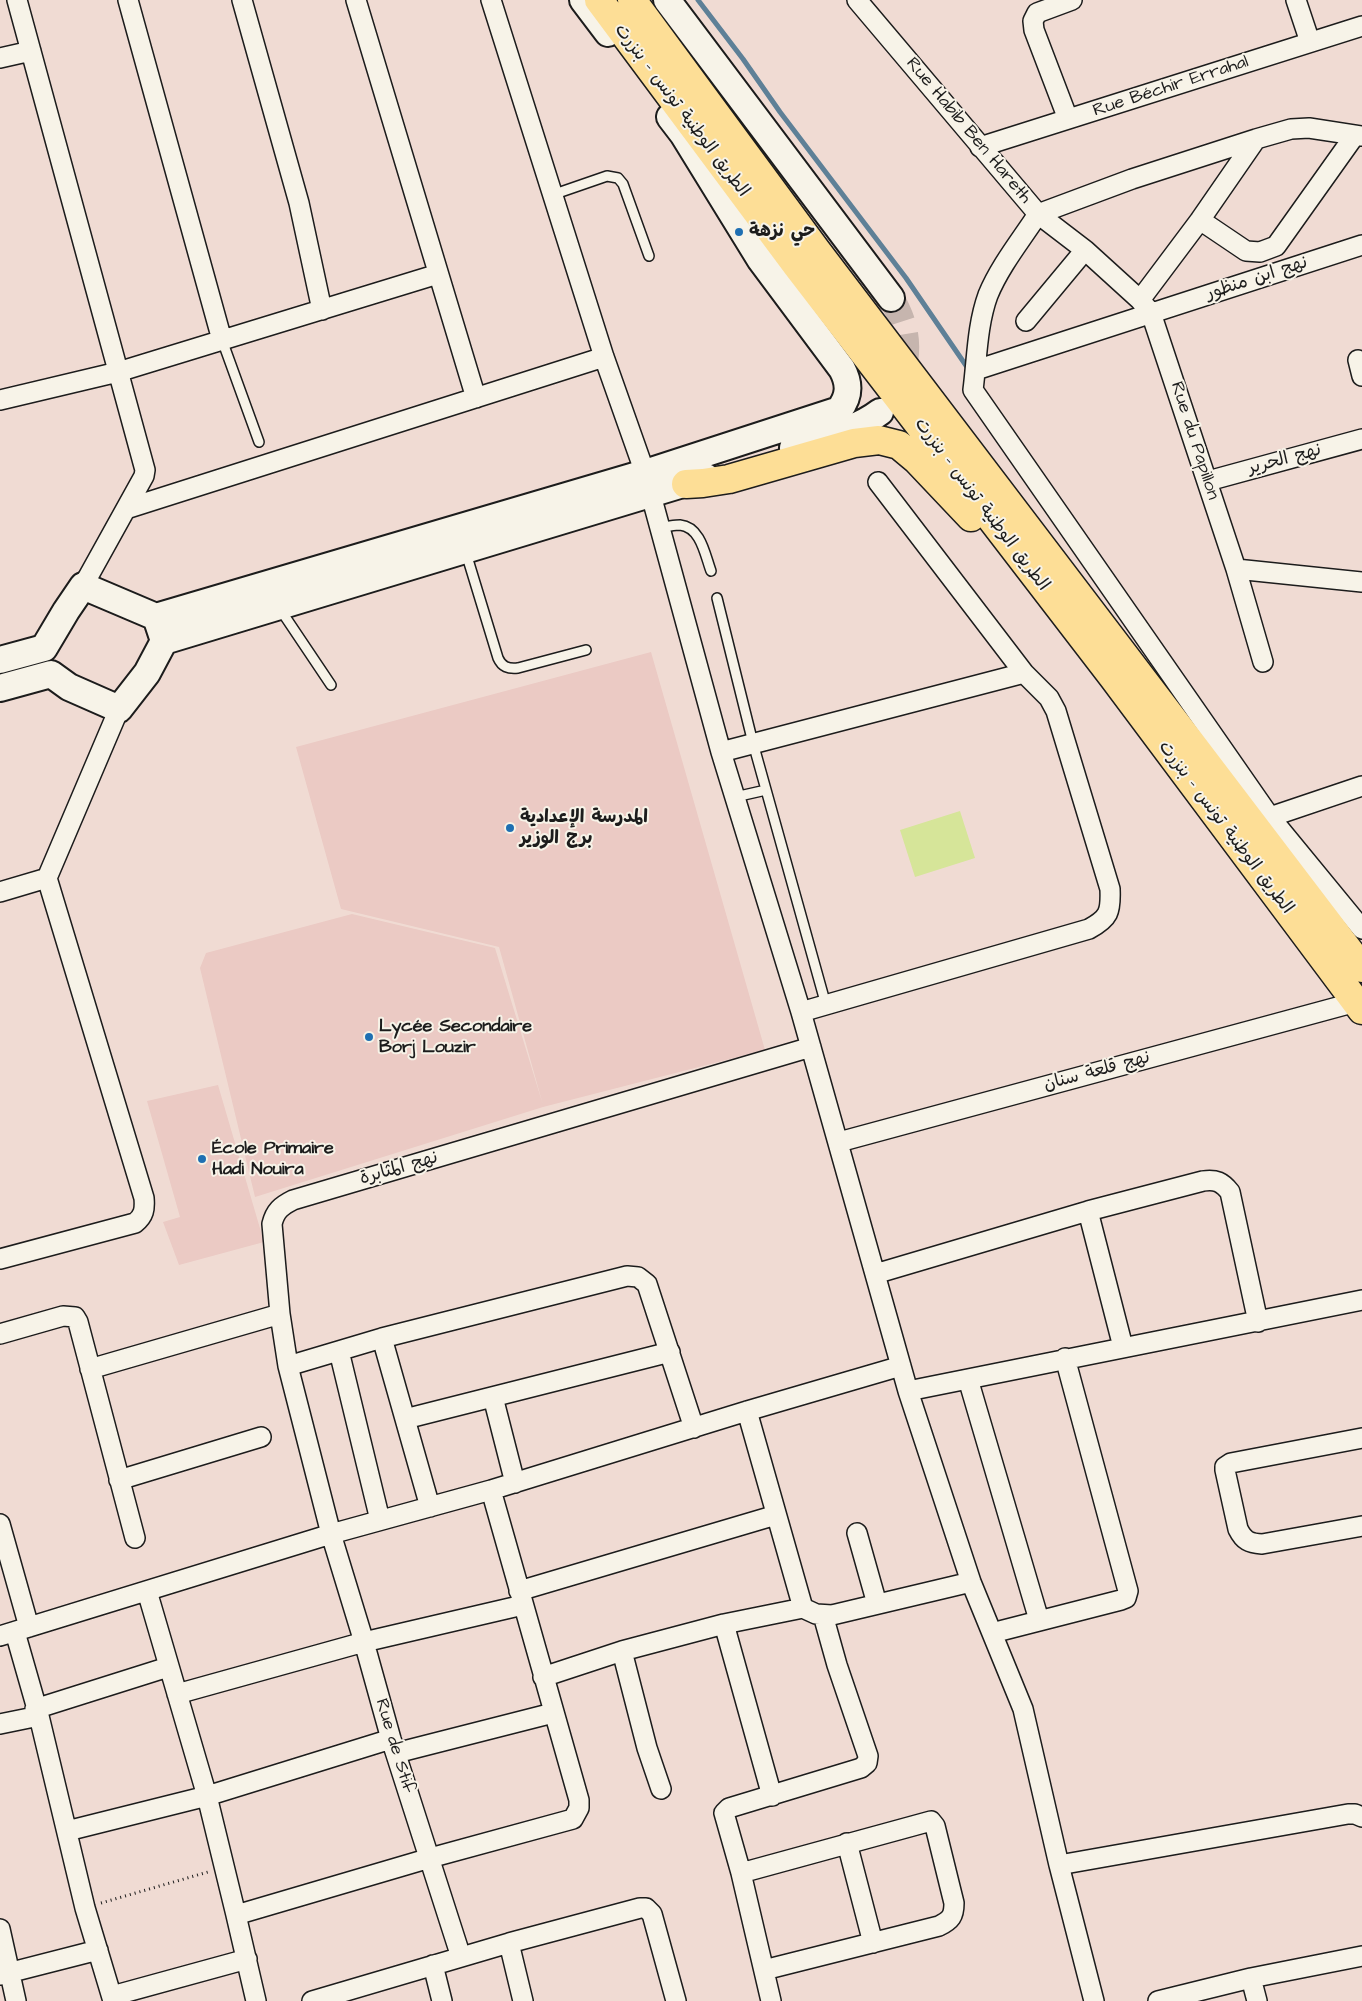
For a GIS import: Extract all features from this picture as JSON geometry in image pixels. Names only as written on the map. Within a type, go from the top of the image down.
[{"type":"highway","name":"الطريق الوطنية تونس - بنزرت","points":[[599,0],[798,266],[1113,677],[1359,1006]]},
{"type":"highway","name":"الطريق الوطنية تونس - بنزرت","points":[[632,0],[816,250],[1362,968]]},
{"type":"highway","points":[[683,134],[1006,555],[1066,630],[1113,677]]},
{"type":"highway","points":[[686,484],[703,484],[729,479],[854,443],[879,440],[898,445],[917,460],[1006,555]]},
{"type":"street","points":[[0,660],[44,648],[83,586],[144,476],[145,470],[17,0]]},
{"type":"street","points":[[128,0],[222,340]]},
{"type":"street","points":[[242,0],[299,203],[322,310]]},
{"type":"street","points":[[356,0],[476,398]]},
{"type":"street","points":[[491,0],[604,357],[648,484],[721,752],[811,1046],[908,1391],[972,1582],[1022,1709],[1094,2001]]},
{"type":"street","points":[[83,586],[160,629],[278,607],[465,551],[648,484],[839,410],[848,395],[848,379],[842,369],[760,259],[683,134],[583,0]]},
{"type":"street","points":[[667,0],[891,298]]},
{"type":"street","name":"Rue Habib Ben Hareth","points":[[857,0],[1038,214],[988,295],[983,313],[973,390],[1270,817]]},
{"type":"street","points":[[1068,119],[1034,30],[1033,21],[1037,14],[1072,0]]},
{"type":"street","points":[[1296,0],[1310,42]]},
{"type":"street","name":"Rue Béchir Errahal","points":[[980,147],[1362,26]]},
{"type":"street","points":[[0,58],[31,51]]},
{"type":"street","points":[[1038,214],[1132,179],[1256,139],[1300,128],[1358,136],[1276,246],[1260,252],[1246,251],[1200,220]]},
{"type":"street","points":[[1038,214],[1085,250],[1146,306],[1200,220],[1256,139]]},
{"type":"street","name":"نهج ابن منظور","points":[[976,361],[1146,306],[1362,245]]},
{"type":"street","points":[[1026,321],[1085,250]]},
{"type":"street","points":[[0,400],[118,372],[438,274]]},
{"type":"street","name":"Rue du Papillon","points":[[1146,306],[1208,481],[1263,662]]},
{"type":"street","points":[[126,509],[604,357]]},
{"type":"street","points":[[160,629],[648,484],[686,484],[850,429],[870,420],[880,412]]},
{"type":"street","name":"نهج الحرير","points":[[1208,481],[1362,439]]},
{"type":"street","points":[[801,1012],[1088,929],[1104,920],[1110,904],[1110,889],[1056,711],[1049,698],[1024,673],[878,482]]},
{"type":"street","points":[[1236,569],[1362,582]]},
{"type":"street","points":[[0,1259],[135,1223],[142,1217],[145,1208],[144,1198],[47,878],[119,709],[147,674],[160,629]]},
{"type":"street","points":[[44,648],[51,674],[69,687],[119,709]]},
{"type":"street","points":[[721,752],[1024,673]]},
{"type":"street","points":[[0,688],[51,674]]},
{"type":"street","points":[[1362,786],[1270,817],[1362,929]]},
{"type":"street","points":[[0,892],[47,878]]},
{"type":"street","name":"نهج قلعة سنان","points":[[839,1142],[1359,1006]]},
{"type":"street","name":"نهج المثابرة","points":[[331,1534],[288,1366],[280,1314],[272,1224],[275,1213],[282,1206],[293,1200],[811,1046]]},
{"type":"street","points":[[874,1274],[1088,1212],[1203,1181],[1213,1180],[1224,1183],[1230,1192],[1258,1322]]},
{"type":"street","points":[[1088,1212],[1123,1347]]},
{"type":"street","points":[[288,1366],[382,1338],[627,1276],[638,1277],[648,1284],[694,1428]]},
{"type":"street","points":[[908,1391],[1065,1358],[1258,1322],[1362,1300]]},
{"type":"street","points":[[90,1369],[280,1314]]},
{"type":"street","points":[[0,1334],[63,1316],[74,1317],[78,1322],[135,1538]]},
{"type":"street","points":[[382,1338],[430,1507]]},
{"type":"street","points":[[339,1351],[380,1520]]},
{"type":"street","points":[[405,1419],[670,1352]]},
{"type":"street","points":[[992,1633],[1121,1600],[1126,1598],[1128,1591],[1065,1358]]},
{"type":"street","points":[[15,1632],[331,1534],[515,1483],[747,1411],[901,1366]]},
{"type":"street","points":[[968,1379],[1039,1620]]},
{"type":"street","points":[[493,1397],[515,1483]]},
{"type":"street","points":[[747,1411],[803,1608]]},
{"type":"street","points":[[119,1480],[261,1438]]},
{"type":"street","points":[[1362,1438],[1231,1464],[1227,1465],[1225,1470],[1238,1529],[1242,1538],[1250,1543],[1262,1544],[1362,1526]]},
{"type":"street","points":[[236,1915],[430,1858],[573,1819],[578,1813],[578,1800],[491,1490]]},
{"type":"street","points":[[177,1694],[521,1598],[776,1516]]},
{"type":"street","points":[[0,1524],[15,1632],[37,1712],[85,1908],[113,1999],[247,1959]]},
{"type":"street","points":[[857,1533],[877,1604]]},
{"type":"street","name":"Rue de Stif","points":[[331,1534],[394,1746],[461,1957]]},
{"type":"street","points":[[543,1677],[622,1651],[724,1624],[803,1608],[823,1616],[972,1582]]},
{"type":"street","points":[[147,1591],[207,1796],[256,2001]]},
{"type":"street","points":[[772,2001],[741,1872],[724,1816],[725,1811],[729,1808],[861,1768],[868,1760],[823,1616]]},
{"type":"street","points":[[724,1624],[772,1796]]},
{"type":"street","points":[[622,1651],[647,1748],[661,1789]]},
{"type":"street","points":[[0,1724],[168,1667]]},
{"type":"street","points":[[67,1831],[394,1746],[553,1713]]},
{"type":"street","points":[[1059,1865],[1348,1814],[1355,1814],[1362,1818]]},
{"type":"street","points":[[741,1872],[927,1822],[934,1823],[936,1826],[954,1903],[954,1914],[949,1921],[939,1926],[764,1970]]},
{"type":"street","points":[[848,1843],[873,1942]]},
{"type":"street","points":[[312,2001],[358,1995],[433,1965],[509,1943],[646,1908],[652,1914],[676,2001]]},
{"type":"street","points":[[0,1929],[5,1974],[16,2001]]},
{"type":"street","points":[[509,1943],[523,2001]]},
{"type":"street","points":[[5,1974],[98,1950]]},
{"type":"street","points":[[1158,2001],[1251,1978],[1362,1956]]},
{"type":"street","points":[[433,1965],[442,2001]]},
{"type":"street","points":[[1251,1978],[1257,2001]]},
{"type":"lane","points":[[552,195],[607,176],[618,178],[623,184],[649,256]]},
{"type":"lane","points":[[222,340],[259,442]]},
{"type":"lane","points":[[660,527],[680,525],[698,534],[711,571]]},
{"type":"lane","points":[[465,551],[498,658],[504,666],[518,668],[586,650]]},
{"type":"lane","points":[[717,598],[753,744],[826,1004]]},
{"type":"lane","points":[[278,607],[331,685]]},
{"type":"lane","points":[[735,797],[766,790]]},
{"type":"path","points":[[85,1908],[225,1867]]},
{"type":"shaded area","name":"المدرسة الإعدادية برج الوزير","points":[[651,652],[765,1050],[543,1107],[255,1197],[200,968],[206,953],[352,914],[495,948],[543,1105],[499,947],[341,909],[296,747]]},
{"type":"shaded area","name":"École Primaire Hadi Nouira","points":[[218,1085],[264,1242],[179,1265],[163,1222],[180,1217],[147,1101]]},
{"type":"green space","points":[[960,811],[975,858],[915,877],[900,830]]},
{"type":"waterway","points":[[698,0],[906,278],[967,367]]},
{"type":"tunnel","points":[[891,298],[901,318],[906,338],[905,358],[900,379]]},
{"type":"place","name":"حي نزهة","points":[[739,232]]},
{"type":"place","name":"المدرسة الإعدادية برج الوزير","points":[[510,828]]},
{"type":"place","name":"Lycée Secondaire Borj Louzir","points":[[369,1037]]},
{"type":"place","name":"École Primaire Hadi Nouira","points":[[202,1159]]}]
